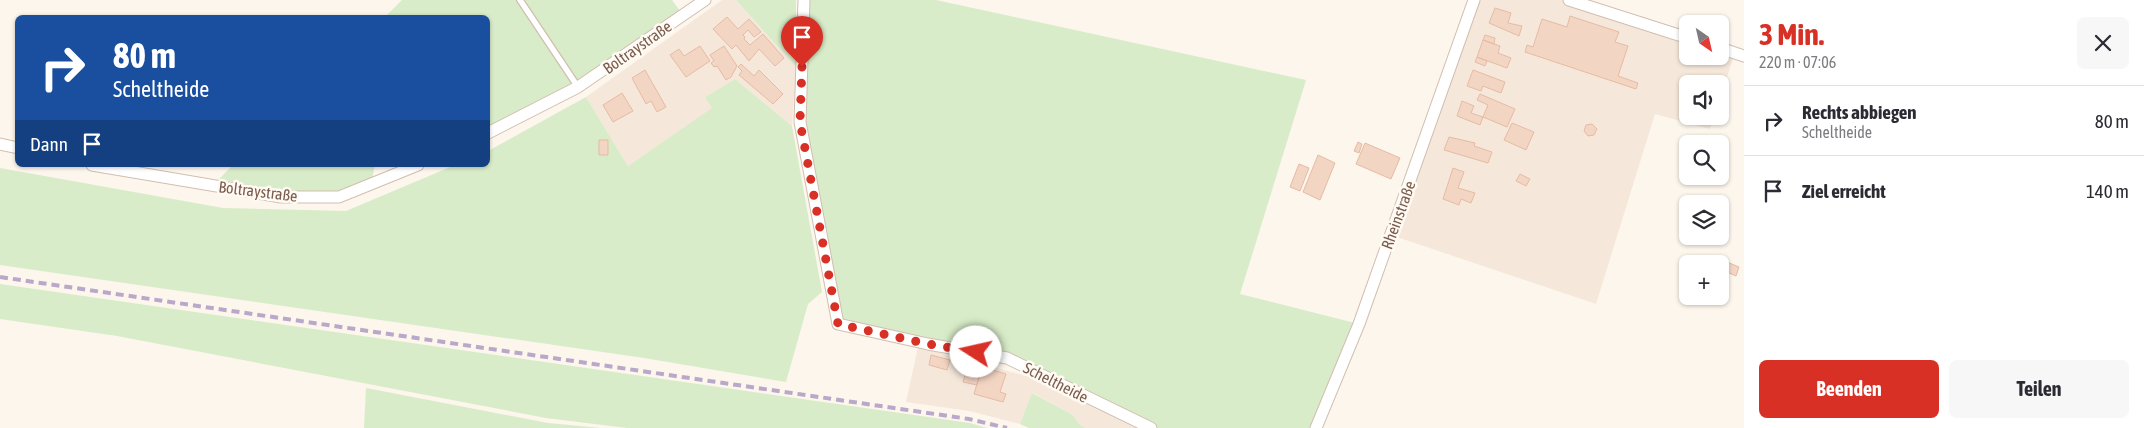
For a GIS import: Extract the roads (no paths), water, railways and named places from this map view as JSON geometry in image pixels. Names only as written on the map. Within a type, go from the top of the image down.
[{"type":"street","name":"Boltraystraße","points":[[490,132],[578,87],[705,0]]},
{"type":"street","name":"Scheltheide","points":[[804,0],[800,122],[838,324],[928,344],[1007,358],[1151,428]]},
{"type":"street","name":"Rheinstraße","points":[[1316,428],[1359,324],[1474,0]]},
{"type":"street","points":[[1569,0],[1679,35]]},
{"type":"street","points":[[1729,51],[1744,56]]},
{"type":"street","points":[[0,144],[15,147]]},
{"type":"street","name":"Boltraystraße","points":[[104,167],[282,197],[339,197],[413,167]]},
{"type":"lane","points":[[520,0],[578,87]]},
{"type":"railway","points":[[0,277],[969,419],[1007,428]]}]
